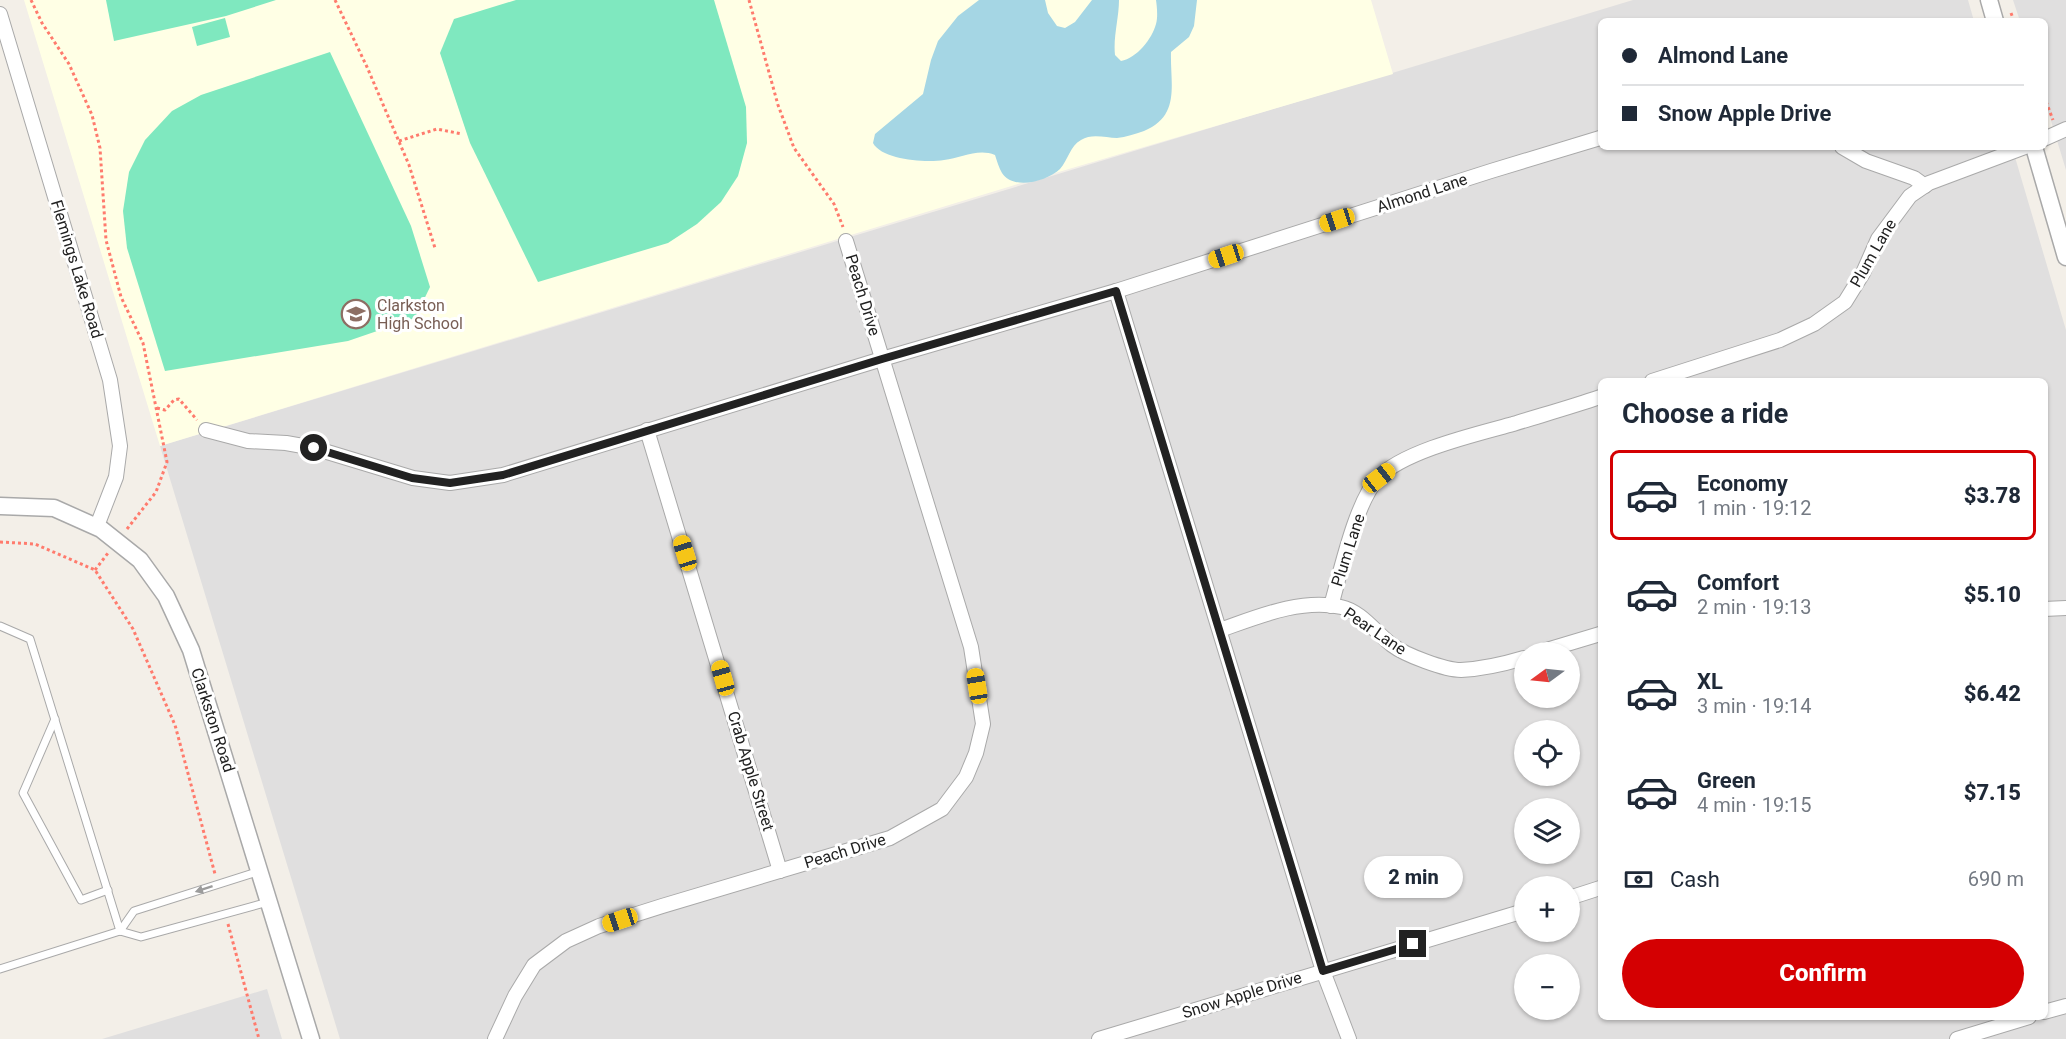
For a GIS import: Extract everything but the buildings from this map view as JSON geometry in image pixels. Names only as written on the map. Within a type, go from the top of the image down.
[{"type":"street","points":[[1989,0],[1994,18]]},
{"type":"street","name":"Flemings Lake Road","points":[[0,14],[111,380],[120,447],[116,477],[97,526]]},
{"type":"street","points":[[2048,137],[2066,129]]},
{"type":"street","name":"Almond Lane","points":[[206,430],[248,441],[286,443],[314,448],[412,478],[450,483],[503,475],[882,359],[1116,291],[1598,139]]},
{"type":"street","points":[[1847,150],[1866,161],[1914,178],[1925,186],[2017,150]]},
{"type":"street","points":[[2035,150],[2066,257]]},
{"type":"street","name":"Plum Lane","points":[[1661,378],[1780,340],[1814,324],[1845,302],[1891,219],[1910,196],[1925,186]]},
{"type":"street","name":"Peach Drive","points":[[495,1039],[514,996],[534,965],[566,941],[599,926],[890,838],[942,809],[966,777],[976,753],[983,724],[970,647],[846,240]]},
{"type":"street","points":[[1116,291],[1323,971],[1349,1039]]},
{"type":"street","name":"Plum Lane","points":[[1220,630],[1284,609],[1323,604],[1331,606],[1348,545],[1365,499],[1379,478],[1389,470],[1440,445],[1598,398]]},
{"type":"street","name":"Crab Apple Street","points":[[647,430],[780,871]]},
{"type":"street","name":"Clarkston Road","points":[[0,506],[54,508],[97,526],[140,560],[166,596],[191,650],[310,1039]]},
{"type":"street","name":"Pear Lane","points":[[1331,606],[1343,607],[1356,615],[1392,646],[1416,658],[1458,670],[1514,660]]},
{"type":"street","points":[[2048,611],[2066,608]]},
{"type":"street","points":[[1573,642],[1598,635]]},
{"type":"street","points":[[1580,894],[1598,889]]},
{"type":"street","name":"Snow Apple Drive","points":[[1099,1039],[1514,914]]},
{"type":"street","points":[[2048,1011],[2066,1006]]},
{"type":"street","points":[[1957,1039],[2019,1020]]},
{"type":"lane","points":[[0,626],[30,639],[120,931]]},
{"type":"lane","points":[[55,719],[23,793],[81,900],[108,890]]},
{"type":"lane","points":[[120,931],[134,911],[260,871]]},
{"type":"lane","points":[[0,969],[120,931],[141,937],[269,902]]},
{"type":"path","points":[[32,0],[42,23],[69,64],[92,115],[100,148],[106,240],[121,297],[143,343],[157,408],[167,462],[156,492],[134,521]]},
{"type":"path","points":[[342,0],[336,1],[409,165],[435,248]]},
{"type":"path","points":[[749,0],[778,105],[794,148],[834,204],[846,240]]},
{"type":"path","points":[[399,141],[437,129],[462,134]]},
{"type":"path","points":[[157,408],[165,410],[174,400],[179,399],[206,430]]},
{"type":"path","points":[[0,542],[35,544],[95,570],[133,629],[175,725],[217,885]]},
{"type":"path","points":[[95,570],[109,552]]},
{"type":"path","points":[[225,914],[259,1039]]},
{"type":"shaded area","name":"Clarkston High School","points":[[24,0],[1371,0],[1393,74],[1021,183],[160,446]]},
{"type":"shaded area","points":[[1633,0],[1968,0],[1973,18],[1598,18],[1598,150],[2013,150],[2066,330],[2066,1039],[340,1039],[160,446]]},
{"type":"shaded area","points":[[2013,0],[2066,0],[2066,170],[2048,111],[2048,18],[2019,18]]},
{"type":"shaded area","points":[[267,989],[282,1039],[102,1039]]},
{"type":"green space","points":[[106,0],[276,0],[226,16],[114,41]]},
{"type":"green space","points":[[516,0],[714,0],[746,107],[747,143],[738,176],[721,202],[697,224],[668,243],[538,282],[470,143],[440,53],[454,19]]},
{"type":"green space","points":[[225,18],[230,37],[197,46],[192,27]]},
{"type":"green space","points":[[330,52],[411,226],[430,287],[415,318],[348,341],[165,371],[127,248],[123,211],[129,172],[145,140],[172,111],[201,95]]},
{"type":"water","points":[[979,0],[1045,0],[1048,13],[1057,26],[1065,28],[1075,22],[1092,0],[1119,0],[1115,55],[1121,61],[1138,52],[1151,36],[1157,21],[1156,0],[1197,0],[1194,26],[1189,37],[1171,52],[1171,98],[1164,117],[1156,125],[1130,135],[1117,138],[1094,136],[1085,138],[1074,146],[1060,169],[1047,177],[1031,182],[1014,182],[1007,178],[1002,173],[995,155],[989,153],[927,161],[895,157],[878,149],[873,143],[875,134],[923,94],[938,41],[958,16]]},
{"type":"place","name":"Clarkston High School","points":[[356,314]]},
{"type":"route","points":[[314,448],[412,478],[450,483],[503,475],[882,359],[1116,291],[1323,971],[1413,944]]}]
